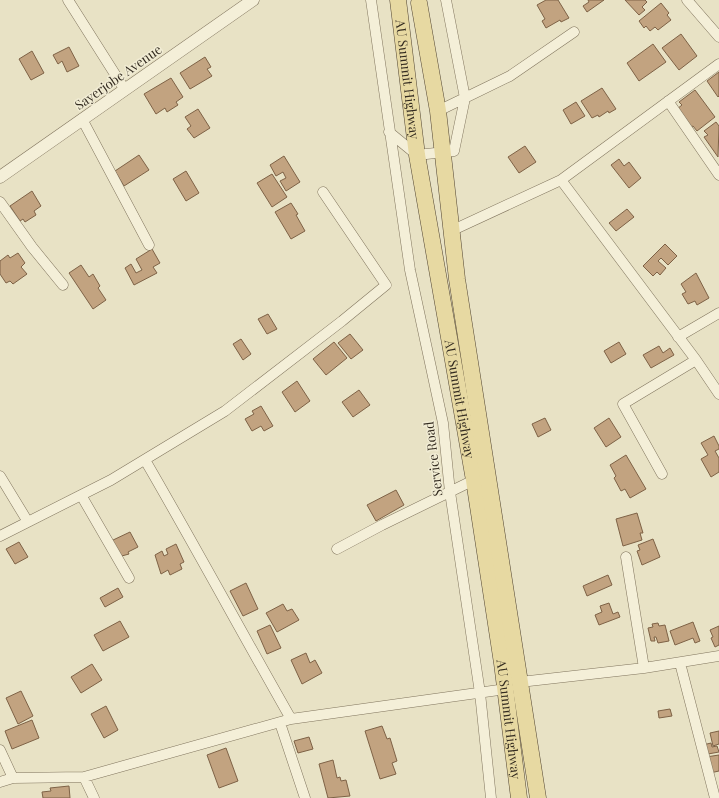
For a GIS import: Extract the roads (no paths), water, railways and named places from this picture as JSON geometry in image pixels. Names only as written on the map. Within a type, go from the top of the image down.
[{"type":"main road","name":"AU Summit Highway","points":[[398,0],[418,155],[474,480],[506,689],[519,798]]},
{"type":"main road","name":"AU Summit Highway","points":[[419,3],[438,110],[453,230],[457,279],[538,798]]},
{"type":"street","points":[[68,0],[125,90]]},
{"type":"street","name":"Sayerjobe Avenue","points":[[0,177],[253,0]]},
{"type":"street","name":"Service Road","points":[[371,0],[410,270],[443,423],[450,492],[480,693],[491,798]]},
{"type":"street","points":[[389,132],[418,155],[443,151],[454,151],[465,98],[446,0]]},
{"type":"street","points":[[687,0],[719,37]]},
{"type":"street","points":[[438,110],[510,76],[574,32]]},
{"type":"street","points":[[453,230],[561,180],[719,64]]},
{"type":"street","points":[[668,101],[719,175]]},
{"type":"street","points":[[82,119],[150,246]]},
{"type":"street","points":[[561,180],[696,360],[719,394]]},
{"type":"street","points":[[0,536],[81,495],[145,460],[225,411],[342,321],[386,285],[323,192]]},
{"type":"street","points":[[0,202],[32,247],[63,285]]},
{"type":"street","points":[[678,337],[719,313]]},
{"type":"street","points":[[662,474],[622,404],[696,360]]},
{"type":"street","points":[[145,460],[197,549],[234,621],[291,719]]},
{"type":"street","points":[[0,476],[28,522]]},
{"type":"street","points":[[337,549],[474,480]]},
{"type":"street","points":[[81,495],[129,578]]},
{"type":"street","points":[[626,557],[644,668]]},
{"type":"street","points":[[520,682],[644,668],[719,656]]},
{"type":"street","points":[[680,663],[717,797]]},
{"type":"street","points":[[0,782],[13,778],[84,778],[291,719],[506,689]]},
{"type":"street","points":[[280,723],[305,798]]},
{"type":"street","points":[[0,750],[13,778]]},
{"type":"street","points":[[84,778],[94,798]]}]
